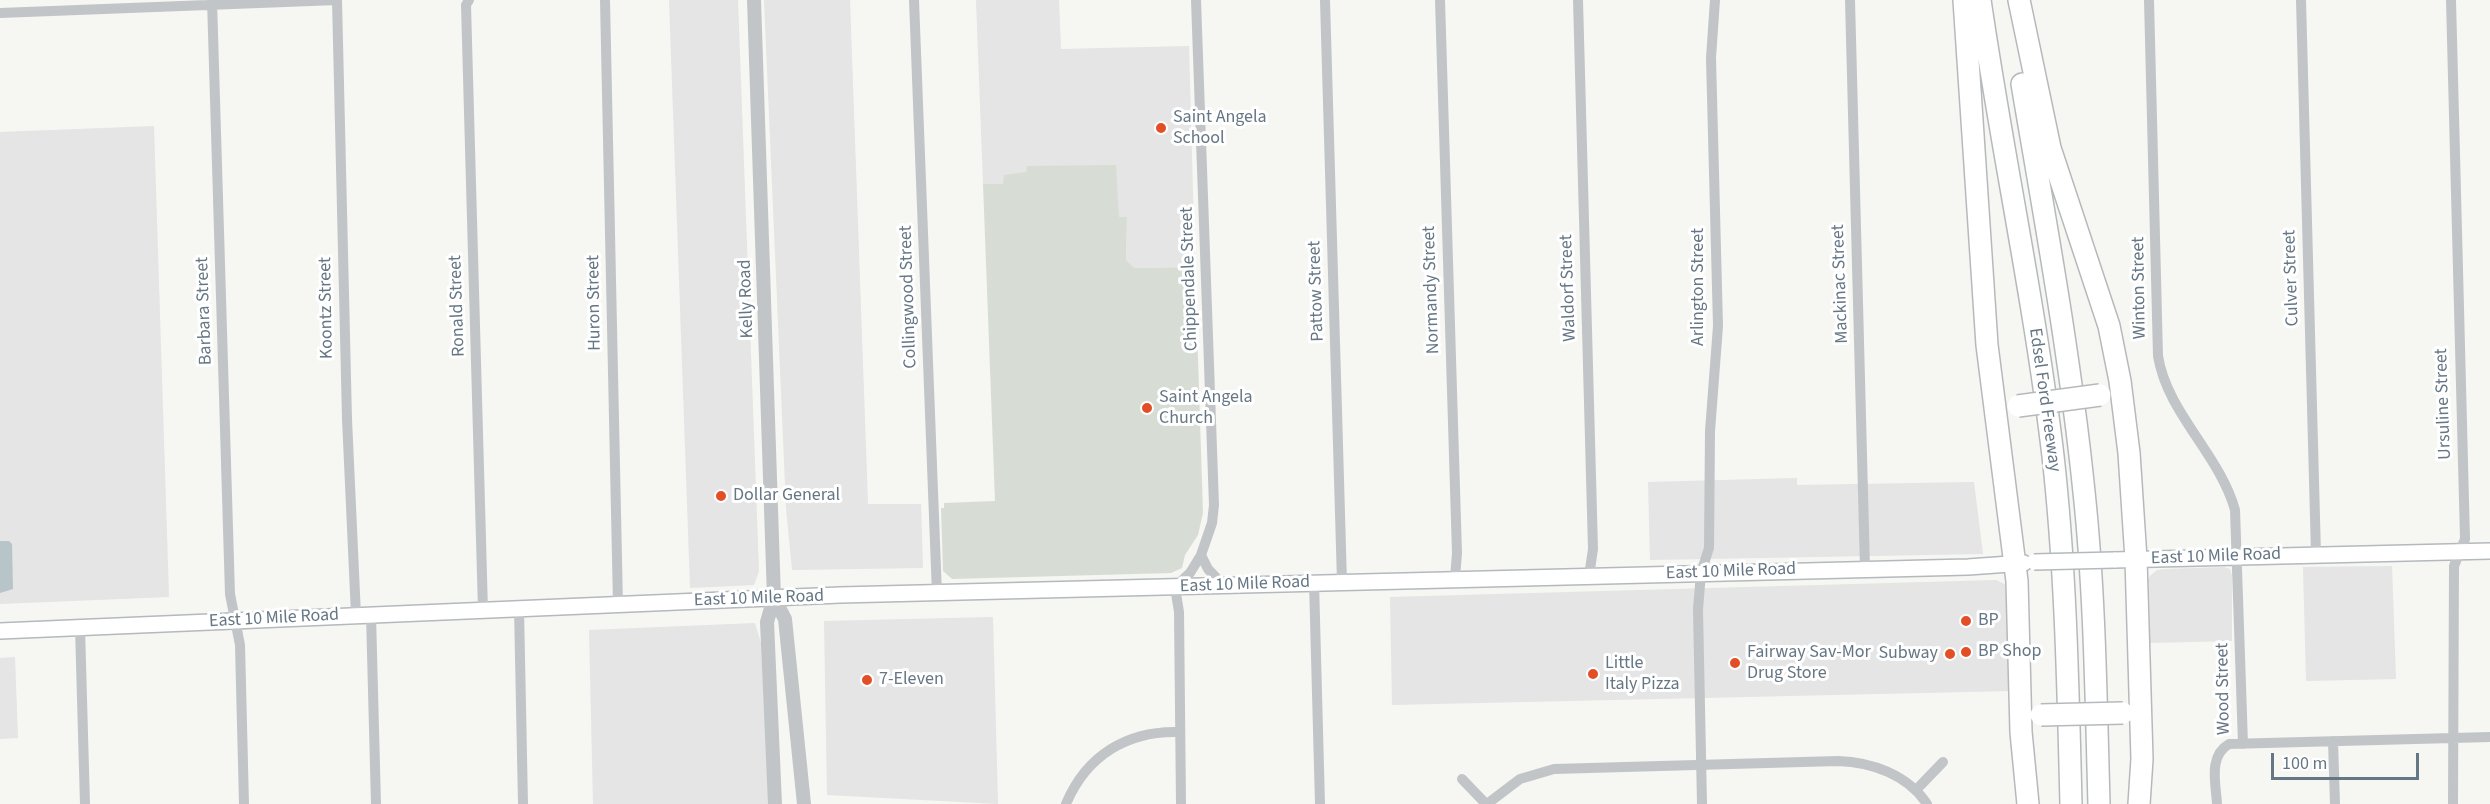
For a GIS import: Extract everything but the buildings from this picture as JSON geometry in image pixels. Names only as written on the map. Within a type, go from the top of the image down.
[{"type":"highway","points":[[1964,0],[1985,325],[1996,424],[2024,563],[2018,581],[2021,704],[2028,804]]},
{"type":"highway","name":"Edsel Ford Freeway","points":[[1980,0],[2028,284],[2053,457],[2064,583],[2071,804]]},
{"type":"highway","name":"Edsel Ford Freeway","points":[[2008,0],[2071,378],[2082,471],[2093,617],[2099,804]]},
{"type":"highway","points":[[2019,0],[2050,148],[2109,326],[2123,406],[2136,559],[2142,759],[2139,804]]},
{"type":"highway","points":[[1996,424],[2006,411],[2018,406],[2100,395],[2112,397],[2123,406]]},
{"type":"highway","points":[[2021,704],[2030,712],[2041,715],[2122,713],[2133,709],[2140,699]]},
{"type":"main road","name":"East 10 Mile Road","points":[[0,631],[774,598],[1455,578],[1968,567],[2238,555],[2490,550]]},
{"type":"street","points":[[0,14],[77,5],[337,0]]},
{"type":"street","name":"Koontz Street","points":[[337,0],[346,419],[364,615],[376,804]]},
{"type":"street","name":"Ronald Street","points":[[469,0],[466,5],[483,611]]},
{"type":"street","name":"Huron Street","points":[[605,0],[618,605]]},
{"type":"street","name":"Kelly Road","points":[[754,0],[774,598],[767,622],[775,804]]},
{"type":"street","name":"Collingwood Street","points":[[914,0],[937,594]]},
{"type":"street","name":"Chippendale Street","points":[[1175,587],[1190,573],[1201,555],[1212,523],[1214,504],[1196,0]]},
{"type":"street","name":"Pattow Street","points":[[1325,0],[1342,582]]},
{"type":"street","name":"Normandy Street","points":[[1440,0],[1455,578]]},
{"type":"street","name":"Waldorf Street","points":[[1578,0],[1593,549],[1589,576]]},
{"type":"street","name":"Arlington Street","points":[[1702,804],[1698,638],[1701,573],[1709,548],[1710,431],[1718,326],[1711,58],[1715,0]]},
{"type":"street","name":"Mackinac Street","points":[[1850,0],[1865,568]]},
{"type":"street","name":"Winton Street","points":[[2149,0],[2158,356],[2168,389],[2229,490],[2235,510],[2238,555]]},
{"type":"street","name":"Culver Street","points":[[2301,0],[2316,554]]},
{"type":"street","name":"Ursuline Street","points":[[2451,0],[2465,539],[2454,566],[2453,804]]},
{"type":"street","name":"Barbara Street","points":[[212,2],[230,594],[240,645],[244,804]]},
{"type":"street","points":[[1201,555],[1208,569],[1223,585]]},
{"type":"street","name":"Wood Street","points":[[2217,804],[2216,757],[2229,744],[2243,744],[2238,555]]},
{"type":"street","points":[[1314,582],[1320,804]]},
{"type":"street","points":[[1175,587],[1179,612],[1181,804]]},
{"type":"street","name":"Kelly Road","points":[[774,598],[785,619],[803,804]]},
{"type":"street","points":[[519,608],[523,804]]},
{"type":"street","points":[[80,628],[85,804]]},
{"type":"street","points":[[772,732],[782,729],[789,734],[793,781],[803,804]]},
{"type":"street","points":[[1065,804],[1082,774],[1105,752],[1140,735],[1180,732]]},
{"type":"street","points":[[2243,744],[2490,737]]},
{"type":"street","points":[[2333,741],[2335,804]]},
{"type":"street","points":[[1462,779],[1487,804],[1520,779],[1554,769],[1847,761],[1885,770],[1916,790],[1928,804]]},
{"type":"street","points":[[1916,790],[1943,762]]},
{"type":"shaded area","points":[[669,0],[738,0],[759,571],[754,585],[690,588]]},
{"type":"shaded area","points":[[764,0],[850,0],[868,504],[921,504],[923,568],[792,570],[786,508]]},
{"type":"shaded area","points":[[976,0],[1059,0],[1061,49],[1189,46],[1195,267],[1133,268],[1126,260],[1127,217],[1119,217],[1027,167],[1026,172],[1003,184],[983,184]]},
{"type":"shaded area","points":[[154,126],[169,597],[0,604],[0,132]]},
{"type":"shaded area","points":[[1116,165],[1119,217],[1127,217],[1126,260],[1134,268],[1195,267],[1203,513],[1198,535],[1185,555],[1182,568],[1171,573],[952,579],[943,571],[941,508],[944,508],[944,503],[995,501],[983,184],[1003,184],[1004,175],[1026,172],[1027,166]]},
{"type":"shaded area","points":[[1797,478],[1797,485],[1974,482],[1983,554],[1650,560],[1648,482]]},
{"type":"shaded area","points":[[0,541],[9,541],[12,544],[13,589],[0,593]]},
{"type":"shaded area","points":[[2392,566],[2396,679],[2306,681],[2303,567]]},
{"type":"shaded area","points":[[2224,567],[2230,569],[2232,575],[2232,641],[2150,643],[2149,586],[2147,582],[2150,576],[2157,570],[2165,569]]},
{"type":"shaded area","points":[[1996,580],[2005,584],[2008,591],[2011,691],[1392,705],[1390,597]]},
{"type":"shaded area","points":[[993,617],[998,804],[827,795],[824,621]]},
{"type":"shaded area","points":[[755,623],[761,643],[769,804],[593,804],[589,630]]},
{"type":"shaded area","points":[[15,657],[18,738],[0,739],[0,658]]},
{"type":"place","name":"Saint Angela School","points":[[1161,128]]},
{"type":"place","name":"Saint Angela Church","points":[[1147,408]]},
{"type":"place","name":"Dollar General","points":[[721,496]]},
{"type":"place","name":"BP","points":[[1966,621]]},
{"type":"place","name":"BP Shop","points":[[1966,652]]},
{"type":"place","name":"Subway","points":[[1950,654]]},
{"type":"place","name":"Fairway Sav-Mor Drug Store","points":[[1735,663]]},
{"type":"place","name":"Little Italy Pizza","points":[[1593,674]]},
{"type":"place","name":"7-Eleven","points":[[867,680]]}]
